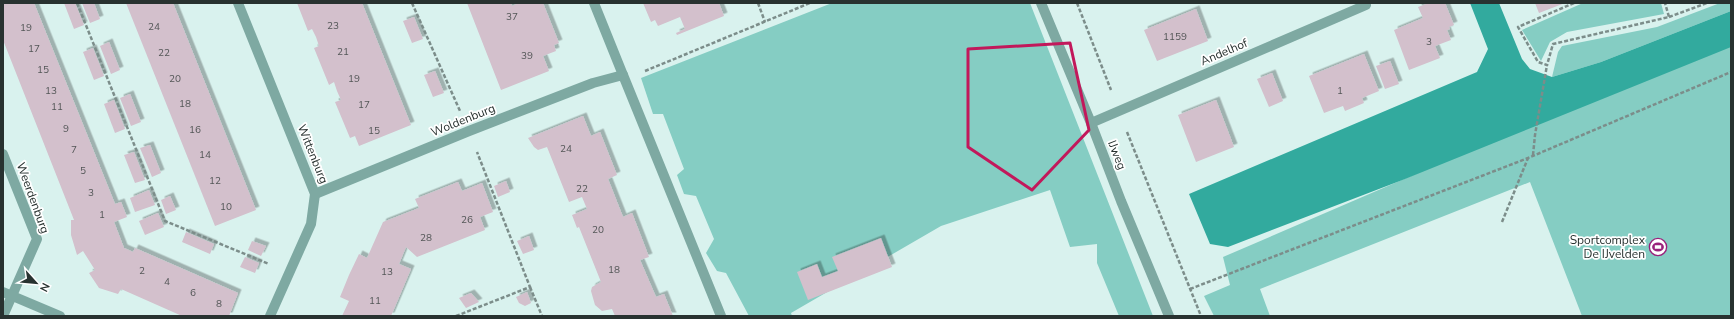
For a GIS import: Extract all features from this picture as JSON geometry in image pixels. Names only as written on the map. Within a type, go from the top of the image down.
[{"type":"street","name":"Wittenburg","points":[[238,3],[315,194],[311,224],[270,316]]},
{"type":"street","points":[[594,3],[721,316]]},
{"type":"street","name":"IJweg","points":[[1041,3],[1092,123],[1121,200],[1169,316]]},
{"type":"street","name":"Andelhof","points":[[1092,123],[1366,5]]},
{"type":"street","name":"Woldenburg","points":[[315,194],[469,131],[593,83],[623,75]]},
{"type":"street","name":"Weerdenburg","points":[[3,154],[37,239],[8,294],[3,316]]},
{"type":"street","points":[[8,294],[60,316]]},
{"type":"path","points":[[77,3],[165,221],[290,272]]},
{"type":"path","points":[[412,3],[469,131],[542,316]]},
{"type":"path","points":[[758,3],[765,22]]},
{"type":"path","points":[[623,75],[645,71],[810,3]]},
{"type":"path","name":"IJweg","points":[[1077,3],[1201,316]]},
{"type":"path","points":[[1547,66],[1538,62],[1518,27],[1574,3]]},
{"type":"path","points":[[1665,3],[1669,17]]},
{"type":"path","points":[[1533,155],[1544,72],[1554,44],[1669,17],[1706,3]]},
{"type":"path","points":[[1190,289],[1528,158],[1731,72]]},
{"type":"path","points":[[1502,222],[1528,158]]},
{"type":"path","points":[[456,316],[530,287]]},
{"type":"highlighted area","points":[[1070,43],[1089,130],[1032,190],[968,147],[968,49]]},
{"type":"green space","points":[[832,3],[1030,3],[1153,316],[1119,316],[1097,263],[1097,244],[1070,247],[1050,190],[941,226],[791,313],[792,316],[749,316],[726,273],[717,271],[706,253],[714,239],[696,196],[684,194],[677,175],[684,169],[663,114],[653,114],[641,78]]},
{"type":"green space","points":[[1583,3],[1661,3],[1664,14],[1567,32],[1550,42],[1541,61],[1522,30]]},
{"type":"green space","points":[[1720,3],[1731,3],[1731,11],[1601,62],[1552,77],[1558,52],[1562,46],[1657,27]]},
{"type":"green space","points":[[1731,38],[1731,316],[1582,316],[1530,182],[1260,289],[1270,316],[1214,316],[1204,296],[1230,285],[1223,257]]},
{"type":"water","points":[[1470,3],[1499,3],[1522,59],[1530,69],[1552,77],[1601,62],[1731,11],[1731,47],[1405,179],[1228,247],[1210,244],[1189,194],[1477,72],[1488,49]]},
{"type":"building","points":[[3,3],[34,3],[115,204],[121,202],[127,217],[114,222],[124,248],[133,252],[135,248],[238,293],[229,316],[182,316],[121,289],[118,294],[99,288],[89,273],[95,270],[83,251],[77,255],[71,235],[71,220],[74,220],[3,40]]},
{"type":"building","points":[[64,3],[75,3],[84,25],[74,29]]},
{"type":"building","points":[[82,3],[94,3],[100,19],[90,23]]},
{"type":"building","points":[[126,3],[173,3],[256,210],[215,226]]},
{"type":"building","points":[[297,3],[362,3],[411,125],[359,146],[355,136],[350,138],[335,102],[341,100],[334,82],[329,85],[314,48],[319,46],[316,37],[312,29],[308,31]]},
{"type":"building","points":[[467,3],[511,3],[512,6],[519,3],[543,3],[559,43],[554,45],[556,51],[543,56],[549,71],[501,90]]},
{"type":"building","points":[[643,3],[719,3],[724,16],[677,35],[676,33],[685,29],[680,17],[658,26],[655,20],[651,22]]},
{"type":"building","points":[[1429,3],[1445,3],[1454,25],[1449,27],[1450,29],[1447,30],[1451,40],[1435,46],[1440,58],[1409,70],[1394,30],[1423,18],[1418,7]]},
{"type":"building","points":[[1535,3],[1565,3],[1539,13]]},
{"type":"building","points":[[1196,9],[1208,41],[1157,61],[1144,30]]},
{"type":"building","points":[[414,17],[423,39],[412,43],[403,21]]},
{"type":"building","points":[[109,42],[120,70],[111,74],[100,46]]},
{"type":"building","points":[[93,48],[104,76],[94,80],[83,52]]},
{"type":"building","points":[[1364,54],[1379,91],[1362,98],[1364,103],[1345,111],[1343,106],[1324,113],[1309,76]]},
{"type":"building","points":[[1390,61],[1399,84],[1385,89],[1376,66]]},
{"type":"building","points":[[435,71],[444,93],[433,97],[424,75]]},
{"type":"building","points":[[1272,73],[1283,101],[1269,107],[1257,79]]},
{"type":"building","points":[[130,94],[141,122],[131,126],[120,98]]},
{"type":"building","points":[[114,100],[125,129],[115,133],[104,104]]},
{"type":"building","points":[[1216,100],[1234,147],[1196,162],[1178,115]]},
{"type":"building","points":[[583,116],[591,136],[600,132],[617,175],[608,179],[623,217],[632,213],[649,257],[640,260],[656,297],[664,294],[673,316],[615,316],[612,309],[602,311],[595,305],[591,291],[592,287],[601,282],[579,227],[577,228],[572,215],[587,209],[582,197],[569,202],[547,147],[538,150],[528,138]]},
{"type":"building","points":[[150,145],[161,173],[152,177],[140,148]]},
{"type":"building","points":[[134,152],[145,180],[135,183],[124,155]]},
{"type":"building","points":[[506,181],[510,192],[498,197],[494,186]]},
{"type":"building","points":[[458,182],[462,191],[482,183],[493,212],[480,217],[485,230],[417,257],[406,247],[399,264],[411,269],[391,316],[342,316],[349,301],[340,297],[349,275],[359,254],[367,258],[383,222],[419,208],[415,199]]},
{"type":"building","points":[[149,190],[155,205],[135,212],[130,198]]},
{"type":"building","points":[[170,196],[176,210],[166,214],[161,200]]},
{"type":"building","points":[[158,213],[164,227],[145,235],[139,221]]},
{"type":"building","points":[[186,232],[214,244],[210,254],[182,242]]},
{"type":"building","points":[[529,236],[534,250],[523,254],[517,241]]},
{"type":"building","points":[[881,238],[892,267],[808,300],[797,272],[817,264],[822,277],[838,271],[832,257]]},
{"type":"building","points":[[252,241],[266,246],[261,256],[248,250]]},
{"type":"building","points":[[245,257],[259,263],[255,273],[240,267]]},
{"type":"building","points":[[527,292],[531,303],[525,306],[519,303],[516,297]]},
{"type":"building","points":[[471,293],[479,302],[466,308],[459,298]]},
{"type":"place","name":"Sportcomplex De IJvelden","points":[[1658,247]]}]
